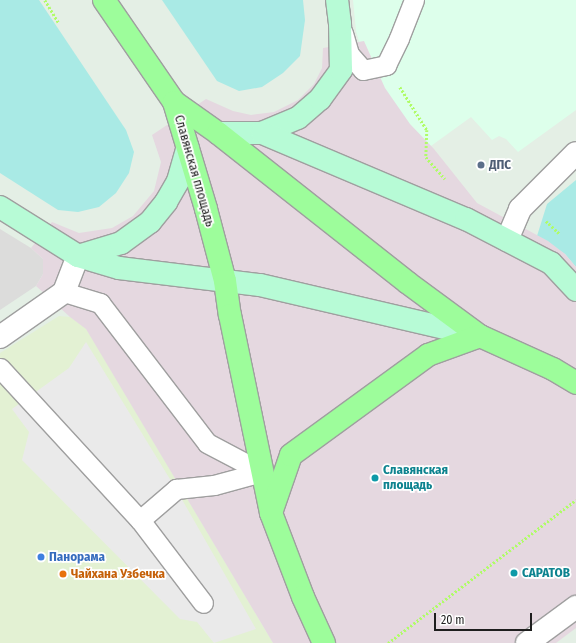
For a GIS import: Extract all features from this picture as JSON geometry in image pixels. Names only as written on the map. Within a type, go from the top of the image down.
[{"type":"main road","points":[[104,0],[174,102]]},
{"type":"main road","name":"Славянская площадь","points":[[174,102],[218,133],[408,284],[480,336],[553,370],[576,383]]},
{"type":"main road","name":"Славянская площадь","points":[[174,102],[225,281],[271,514],[303,597],[324,643]]},
{"type":"main road","points":[[271,514],[291,455],[428,355],[480,336]]},
{"type":"street","points":[[218,133],[262,133],[298,118],[320,99],[341,70],[340,24],[337,0]]},
{"type":"street","points":[[262,133],[466,219],[552,263],[576,290]]},
{"type":"street","points":[[78,256],[121,242],[150,222],[166,202],[178,181],[188,147]]},
{"type":"street","points":[[507,240],[520,209],[576,153]]},
{"type":"street","points":[[0,207],[78,256],[119,268],[260,285],[480,336]]},
{"type":"street","points":[[0,338],[64,292],[78,256]]},
{"type":"street","points":[[527,643],[576,607]]},
{"type":"lane","points":[[340,24],[349,54],[363,70],[386,65],[400,38],[414,0]]},
{"type":"lane","points":[[64,292],[100,303],[207,443],[262,472]]},
{"type":"lane","points":[[0,368],[140,520],[203,603]]},
{"type":"lane","points":[[140,520],[176,489],[214,485],[262,472]]},
{"type":"path","points":[[44,0],[59,23]]},
{"type":"path","points":[[386,65],[427,130],[426,156],[448,183]]},
{"type":"path","points":[[388,643],[576,500]]},
{"type":"shaded area","points":[[0,0],[39,0],[126,130],[134,152],[129,173],[116,193],[99,207],[78,212],[58,210],[0,173]]},
{"type":"shaded area","points":[[162,0],[303,0],[305,20],[300,56],[283,73],[262,87],[239,91],[217,81]]},
{"type":"shaded area","points":[[353,0],[576,0],[576,110],[518,152],[506,139],[499,136],[492,140],[471,117],[424,151],[363,56],[356,31]]},
{"type":"shaded area","name":"Славянская площадь","points":[[364,41],[385,88],[410,124],[434,149],[477,203],[548,241],[565,254],[576,267],[576,628],[556,643],[273,643],[86,329],[70,317],[36,286],[43,274],[43,259],[31,248],[52,222],[79,233],[112,228],[133,216],[154,191],[161,162],[152,135],[206,99],[233,111],[251,115],[274,112],[298,100],[314,84],[322,68],[323,48]]},
{"type":"shaded area","points":[[576,180],[576,267],[565,254],[537,236],[547,204]]},
{"type":"shaded area","points":[[0,229],[31,248],[43,259],[43,274],[36,286],[0,310]]},
{"type":"shaded area","points":[[59,316],[70,317],[86,328],[273,643],[0,643],[0,353]]},
{"type":"shaded area","points":[[86,342],[176,489],[256,629],[214,643],[197,622],[180,619],[22,460],[29,432],[12,409],[69,368]]},
{"type":"place","name":"ДПС","points":[[481,165]]},
{"type":"place","name":"Славянская площадь","points":[[375,478]]},
{"type":"place","name":"Панорама","points":[[41,557]]},
{"type":"place","name":"САРАТОВ","points":[[514,573]]},
{"type":"place","name":"Чайхана Узбечка","points":[[63,574]]}]
